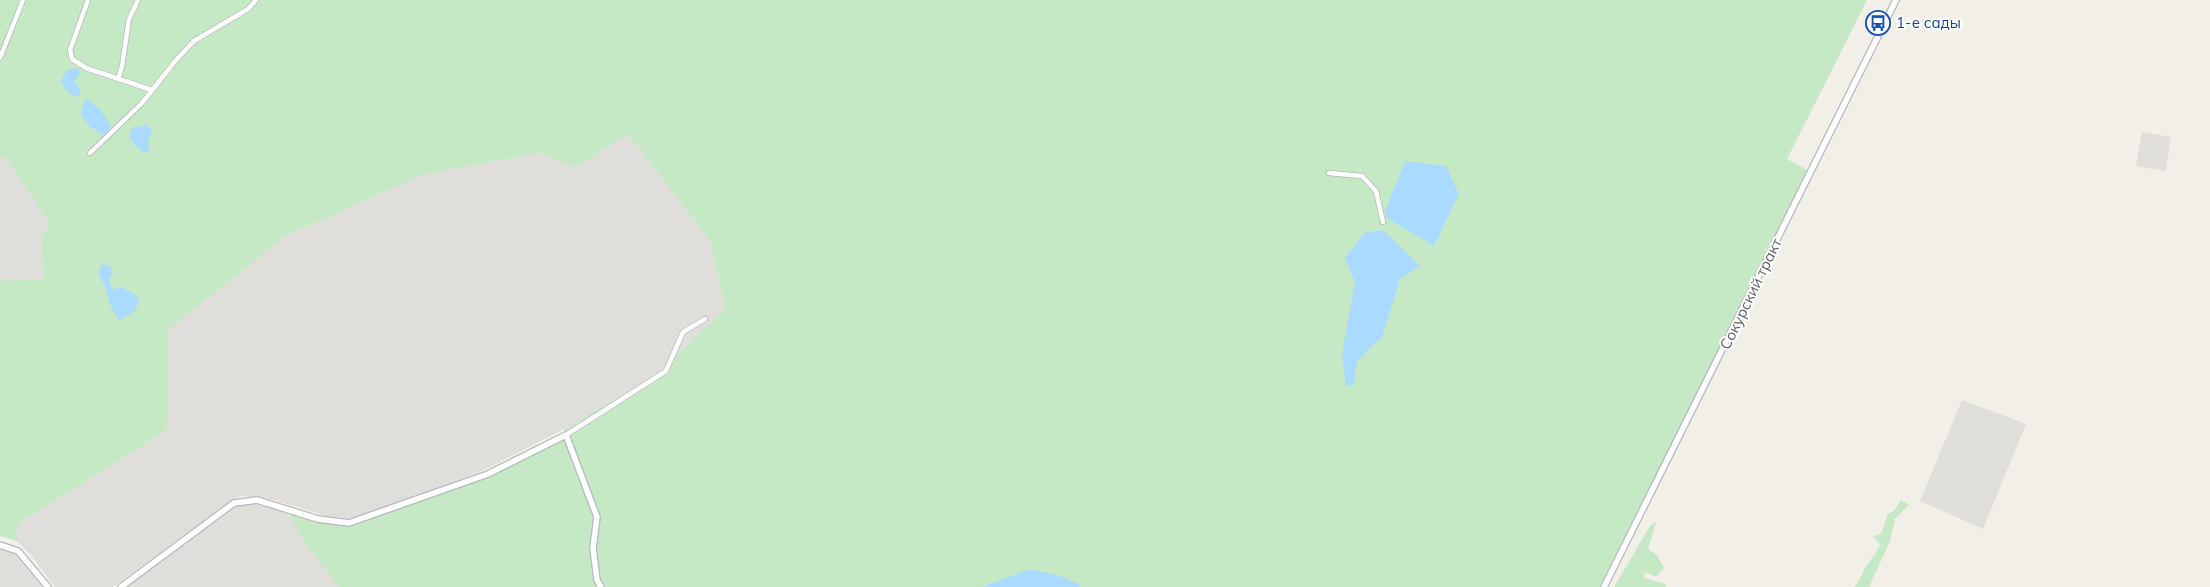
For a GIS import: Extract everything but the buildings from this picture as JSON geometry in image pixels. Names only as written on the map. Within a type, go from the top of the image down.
[{"type":"street","points":[[0,58],[23,0]]},
{"type":"street","points":[[88,0],[70,50],[72,59],[86,68],[152,90]]},
{"type":"street","points":[[118,79],[122,66],[129,19],[138,0]]},
{"type":"street","points":[[90,153],[142,103],[176,60],[194,41],[248,9],[256,0]]},
{"type":"street","name":"Сокурский тракт","points":[[1604,587],[1896,0]]},
{"type":"street","points":[[1329,173],[1362,176],[1376,191],[1383,222]]},
{"type":"street","points":[[121,587],[234,503],[257,500],[318,519],[349,523],[488,474],[566,435],[666,371],[683,332],[704,319]]},
{"type":"street","points":[[566,435],[597,517],[593,548],[597,580],[601,587]]},
{"type":"street","points":[[0,545],[18,551],[48,587]]},
{"type":"shaded area","points":[[2142,132],[2171,137],[2166,171],[2136,166]]},
{"type":"shaded area","points":[[628,134],[710,241],[726,308],[658,374],[564,429],[482,471],[351,519],[327,516],[266,498],[242,496],[232,500],[113,587],[55,587],[30,554],[17,541],[18,524],[167,430],[167,331],[286,236],[422,175],[540,153],[575,168]]},
{"type":"shaded area","points":[[0,157],[5,157],[50,224],[41,235],[43,279],[0,281]]},
{"type":"shaded area","points":[[1962,400],[2026,424],[1983,529],[1920,501]]},
{"type":"shaded area","points":[[249,504],[266,506],[288,514],[339,587],[128,587],[217,519],[238,506]]},
{"type":"shaded area","points":[[0,549],[8,549],[20,558],[45,587],[0,587]]},
{"type":"green space","points":[[0,0],[1867,0],[1787,159],[1811,172],[1604,587],[339,587],[301,536],[290,516],[289,509],[318,519],[349,523],[488,474],[566,435],[564,429],[658,374],[726,308],[710,241],[628,134],[575,168],[540,153],[422,175],[286,236],[167,331],[167,430],[18,524],[17,541],[0,536],[0,281],[43,279],[41,235],[50,224],[5,157],[0,158]]},
{"type":"green space","points":[[1901,500],[1909,505],[1895,519],[1890,541],[1869,587],[1854,587],[1880,544],[1873,537],[1881,534],[1888,514],[1894,511]]},
{"type":"green space","points":[[1656,522],[1648,549],[1657,555],[1664,568],[1656,577],[1645,572],[1644,578],[1666,584],[1665,587],[1614,587],[1650,526]]},
{"type":"water","points":[[72,68],[79,69],[80,73],[74,82],[79,87],[81,95],[75,97],[66,90],[61,81],[66,71]]},
{"type":"water","points":[[87,99],[102,111],[111,127],[105,136],[89,126],[81,114],[83,103]]},
{"type":"water","points":[[145,124],[152,130],[148,142],[149,153],[141,151],[129,138],[133,126],[140,128]]},
{"type":"water","points":[[1405,161],[1446,166],[1459,194],[1434,246],[1387,218],[1385,211]]},
{"type":"water","points":[[1383,230],[1420,266],[1400,279],[1382,337],[1357,361],[1354,385],[1346,386],[1342,354],[1355,282],[1345,258],[1364,233]]},
{"type":"water","points":[[102,264],[110,266],[113,274],[109,279],[112,290],[120,286],[137,296],[139,302],[135,311],[120,320],[112,309],[105,286],[100,277],[99,272]]},
{"type":"water","points":[[1030,569],[1058,575],[1080,585],[1079,587],[982,587]]},
{"type":"place","name":"1-е сады","points":[[1878,23]]}]
